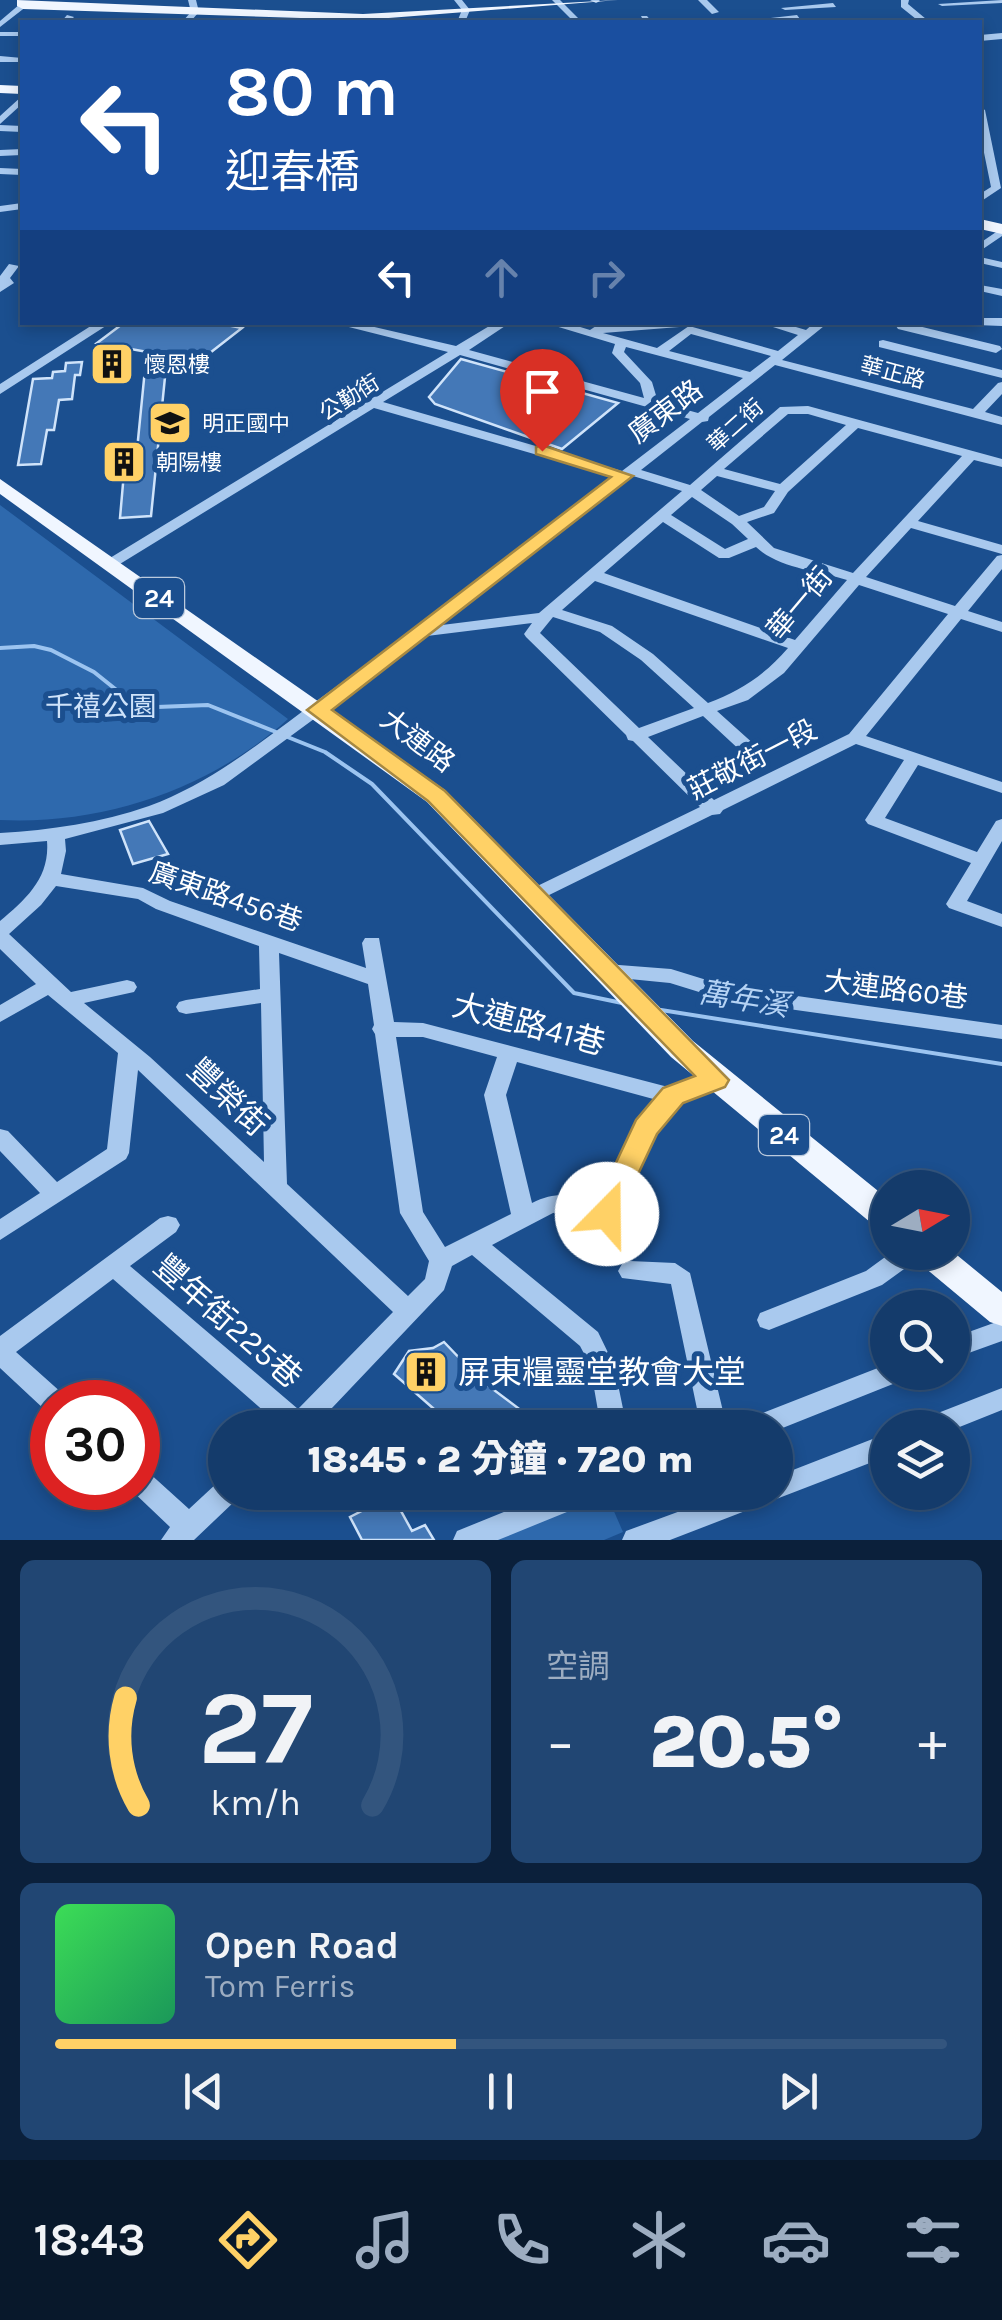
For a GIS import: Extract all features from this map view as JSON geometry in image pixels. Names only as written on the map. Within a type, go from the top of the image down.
[{"type":"main road","points":[[23,3],[71,12],[191,11],[363,17],[612,0]]},
{"type":"main road","name":"大連路","points":[[0,486],[110,564],[309,717],[436,796],[611,976]]},
{"type":"main road","name":"24","points":[[611,976],[715,1080],[870,1204]]},
{"type":"main road","points":[[952,1270],[1002,1312]]},
{"type":"street","points":[[702,0],[715,12]]},
{"type":"street","points":[[774,0],[801,20]]},
{"type":"street","points":[[905,0],[904,5],[922,20]]},
{"type":"street","points":[[939,2],[1002,1]]},
{"type":"street","points":[[558,2],[576,20]]},
{"type":"street","points":[[939,2],[961,20]]},
{"type":"street","points":[[0,5],[23,3]]},
{"type":"street","points":[[0,25],[23,3]]},
{"type":"street","points":[[785,8],[833,4]]},
{"type":"street","points":[[864,12],[872,20]]},
{"type":"street","points":[[328,20],[363,17]]},
{"type":"street","points":[[757,20],[801,20]]},
{"type":"street","points":[[1,122],[20,101]]},
{"type":"street","points":[[982,198],[996,188],[996,154],[982,125],[1002,123]]},
{"type":"street","points":[[982,175],[995,176]]},
{"type":"street","points":[[983,245],[1002,230]]},
{"type":"street","points":[[983,245],[1002,246]]},
{"type":"street","points":[[0,289],[8,284],[4,278],[12,266]]},
{"type":"street","points":[[982,288],[1002,293]]},
{"type":"street","points":[[0,378],[80,325]]},
{"type":"street","points":[[0,390],[101,325]]},
{"type":"street","points":[[348,325],[460,351],[702,418]]},
{"type":"street","name":"公勤街","points":[[110,564],[500,325]]},
{"type":"street","points":[[560,325],[753,377]]},
{"type":"street","name":"華正路","points":[[585,331],[642,325]]},
{"type":"street","points":[[774,325],[808,334]]},
{"type":"street","name":"廣東路","points":[[55,835],[157,809],[218,781],[423,632],[820,325]]},
{"type":"street","points":[[902,325],[883,344],[1002,374]]},
{"type":"street","points":[[907,325],[996,349]]},
{"type":"street","points":[[659,352],[690,326]]},
{"type":"street","name":"華正路","points":[[690,326],[777,358],[1002,421]]},
{"type":"street","points":[[622,342],[618,353],[646,382],[652,403]]},
{"type":"street","points":[[976,414],[1002,386]]},
{"type":"street","points":[[376,404],[692,490],[785,558],[1002,628]]},
{"type":"street","name":"華二街","points":[[548,614],[785,410],[808,410],[1002,463]]},
{"type":"street","points":[[737,521],[768,510],[783,490],[856,424]]},
{"type":"street","name":"華一街","points":[[634,736],[707,710],[751,689],[778,670],[971,455]]},
{"type":"street","points":[[716,471],[783,490]]},
{"type":"street","points":[[663,516],[724,556],[758,541]]},
{"type":"street","points":[[910,523],[1002,550]]},
{"type":"street","points":[[854,738],[1002,559]]},
{"type":"street","points":[[594,576],[799,647]]},
{"type":"street","points":[[548,614],[532,634],[714,810]]},
{"type":"street","points":[[423,632],[548,614],[606,629],[647,657],[750,750]]},
{"type":"street","name":"莊敬街一段","points":[[534,895],[854,738],[1002,788]]},
{"type":"street","points":[[914,758],[874,820],[980,860]]},
{"type":"street","points":[[1002,825],[956,904],[1002,921]]},
{"type":"street","points":[[0,839],[55,835],[58,849],[54,879],[0,934]]},
{"type":"street","name":"廣東路456巷","points":[[54,879],[143,894],[163,906],[376,980]]},
{"type":"street","name":"豐榮街","points":[[0,934],[49,985],[129,1052],[407,1310]]},
{"type":"street","points":[[269,940],[276,1187]]},
{"type":"street","points":[[312,1410],[436,1283],[441,1260],[412,1214],[372,943]]},
{"type":"street","name":"大連路60巷","points":[[611,976],[670,976],[725,993],[1002,1032]]},
{"type":"street","points":[[0,1014],[49,985]]},
{"type":"street","points":[[70,999],[127,987]]},
{"type":"street","points":[[186,1007],[272,994]]},
{"type":"street","name":"大連路41巷","points":[[382,1029],[423,1030],[673,1096]]},
{"type":"street","points":[[0,1230],[118,1153],[129,1052]]},
{"type":"street","points":[[510,1054],[494,1095],[523,1216]]},
{"type":"street","points":[[441,1260],[550,1204],[569,1202],[607,1214],[614,1208],[617,1187],[639,1140],[673,1096],[715,1080]]},
{"type":"street","points":[[0,1136],[56,1194]]},
{"type":"street","name":"豐年街225巷","points":[[0,1351],[168,1226]]},
{"type":"street","points":[[476,1245],[589,1339],[602,1365],[611,1410]]},
{"type":"street","name":"豐年街225巷","points":[[114,1266],[279,1410]]},
{"type":"street","points":[[770,1320],[885,1270]]},
{"type":"street","points":[[630,1272],[675,1273],[682,1280],[710,1410]]},
{"type":"street","points":[[970,1343],[1002,1330]]},
{"type":"street","points":[[0,1351],[31,1380]]},
{"type":"street","points":[[793,1412],[870,1382]]},
{"type":"street","points":[[970,1411],[1002,1398]]},
{"type":"street","points":[[793,1482],[870,1451]]},
{"type":"street","points":[[160,1506],[182,1533],[208,1509]]},
{"type":"street","points":[[467,1540],[541,1510]]},
{"type":"street","points":[[636,1540],[706,1510]]},
{"type":"green space","name":"千禧公園","points":[[0,505],[288,719],[225,765],[154,798],[78,816],[0,820]]},
{"type":"green space","points":[[564,1510],[613,1510],[623,1532],[604,1540],[490,1540]]},
{"type":"building","points":[[121,325],[242,328],[197,363],[166,367],[151,516],[120,518],[125,461],[136,460],[146,359],[159,358],[159,354],[97,343]]},
{"type":"building","points":[[461,359],[618,403],[562,449],[435,404],[429,397]]},
{"type":"building","points":[[82,362],[80,375],[75,375],[72,399],[59,400],[54,430],[47,430],[41,464],[18,465],[33,379],[52,378],[53,372],[65,371],[66,363]]},
{"type":"building","points":[[149,821],[168,854],[133,864],[120,830]]},
{"type":"building","points":[[444,1342],[465,1364],[462,1366],[521,1410],[433,1410],[394,1374],[409,1351],[433,1348]]},
{"type":"building","points":[[364,1510],[403,1510],[412,1531],[425,1525],[434,1540],[362,1540],[350,1517]]},
{"type":"waterway","name":"萬年溪","points":[[0,648],[34,646],[51,650],[94,672],[124,696],[157,707],[208,705],[276,732]]},
{"type":"waterway","name":"萬年溪","points":[[285,736],[325,752],[372,784],[574,993],[622,1003]]},
{"type":"waterway","name":"萬年溪","points":[[661,1010],[1002,1064]]},
{"type":"place","name":"懷恩樓","points":[[112,364]]},
{"type":"place","name":"明正國中","points":[[170,423]]},
{"type":"place","name":"朝陽樓","points":[[124,462]]},
{"type":"place","name":"屏東糧靈堂教會大堂","points":[[426,1372]]},
{"type":"route","points":[[542,451],[624,476],[318,710],[436,796],[715,1080],[673,1096],[646,1128],[617,1187],[614,1208],[607,1214]]}]
